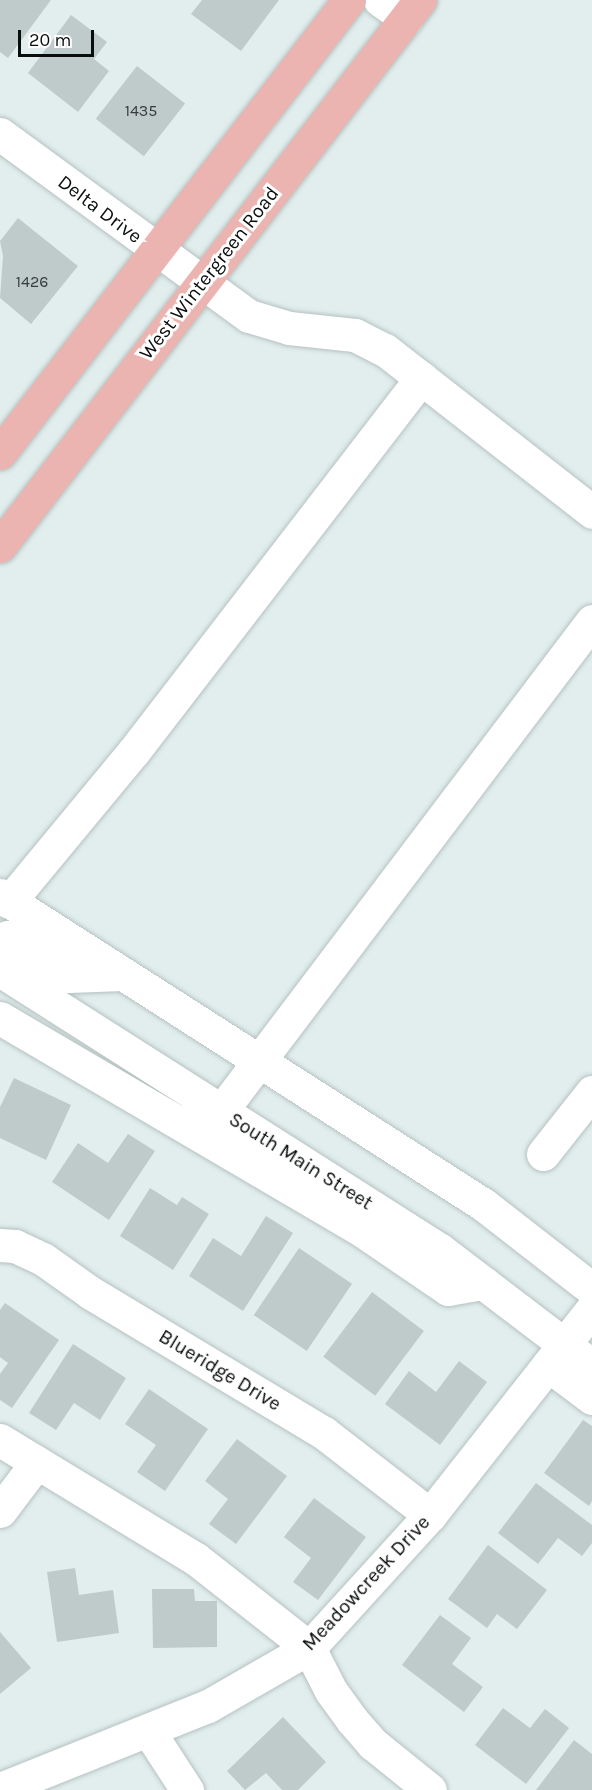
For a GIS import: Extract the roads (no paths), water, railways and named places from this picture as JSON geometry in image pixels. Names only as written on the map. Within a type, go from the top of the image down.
[{"type":"main road","points":[[0,453],[349,0]]},
{"type":"main road","name":"West Wintergreen Road","points":[[0,546],[202,282],[402,6]]},
{"type":"street","name":"Delta Drive","points":[[0,134],[249,316],[289,328],[355,335],[385,350],[592,512]]},
{"type":"street","points":[[421,378],[134,751],[4,898],[484,1205],[592,1289]]},
{"type":"street","points":[[181,1123],[222,1110],[257,1060],[592,621]]},
{"type":"street","points":[[0,940],[8,937],[69,976],[122,974]]},
{"type":"street","name":"South Main Street","points":[[0,970],[440,1250],[483,1283],[556,1355],[592,1366]]},
{"type":"street","points":[[0,1018],[363,1231],[448,1289],[483,1283]]},
{"type":"street","points":[[543,1154],[592,1092]]},
{"type":"street","name":"Blueridge Drive","points":[[0,1245],[15,1246],[43,1259],[91,1293],[305,1421],[430,1515]]},
{"type":"street","name":"Meadowcreek Drive","points":[[0,1789],[208,1706],[309,1648],[430,1515],[592,1309]]},
{"type":"street","points":[[556,1355],[592,1398]]},
{"type":"street","points":[[0,1440],[196,1559],[309,1648],[331,1691],[352,1720],[373,1744],[430,1790]]},
{"type":"street","points":[[0,1511],[36,1462]]},
{"type":"street","points":[[148,1731],[187,1790]]}]
